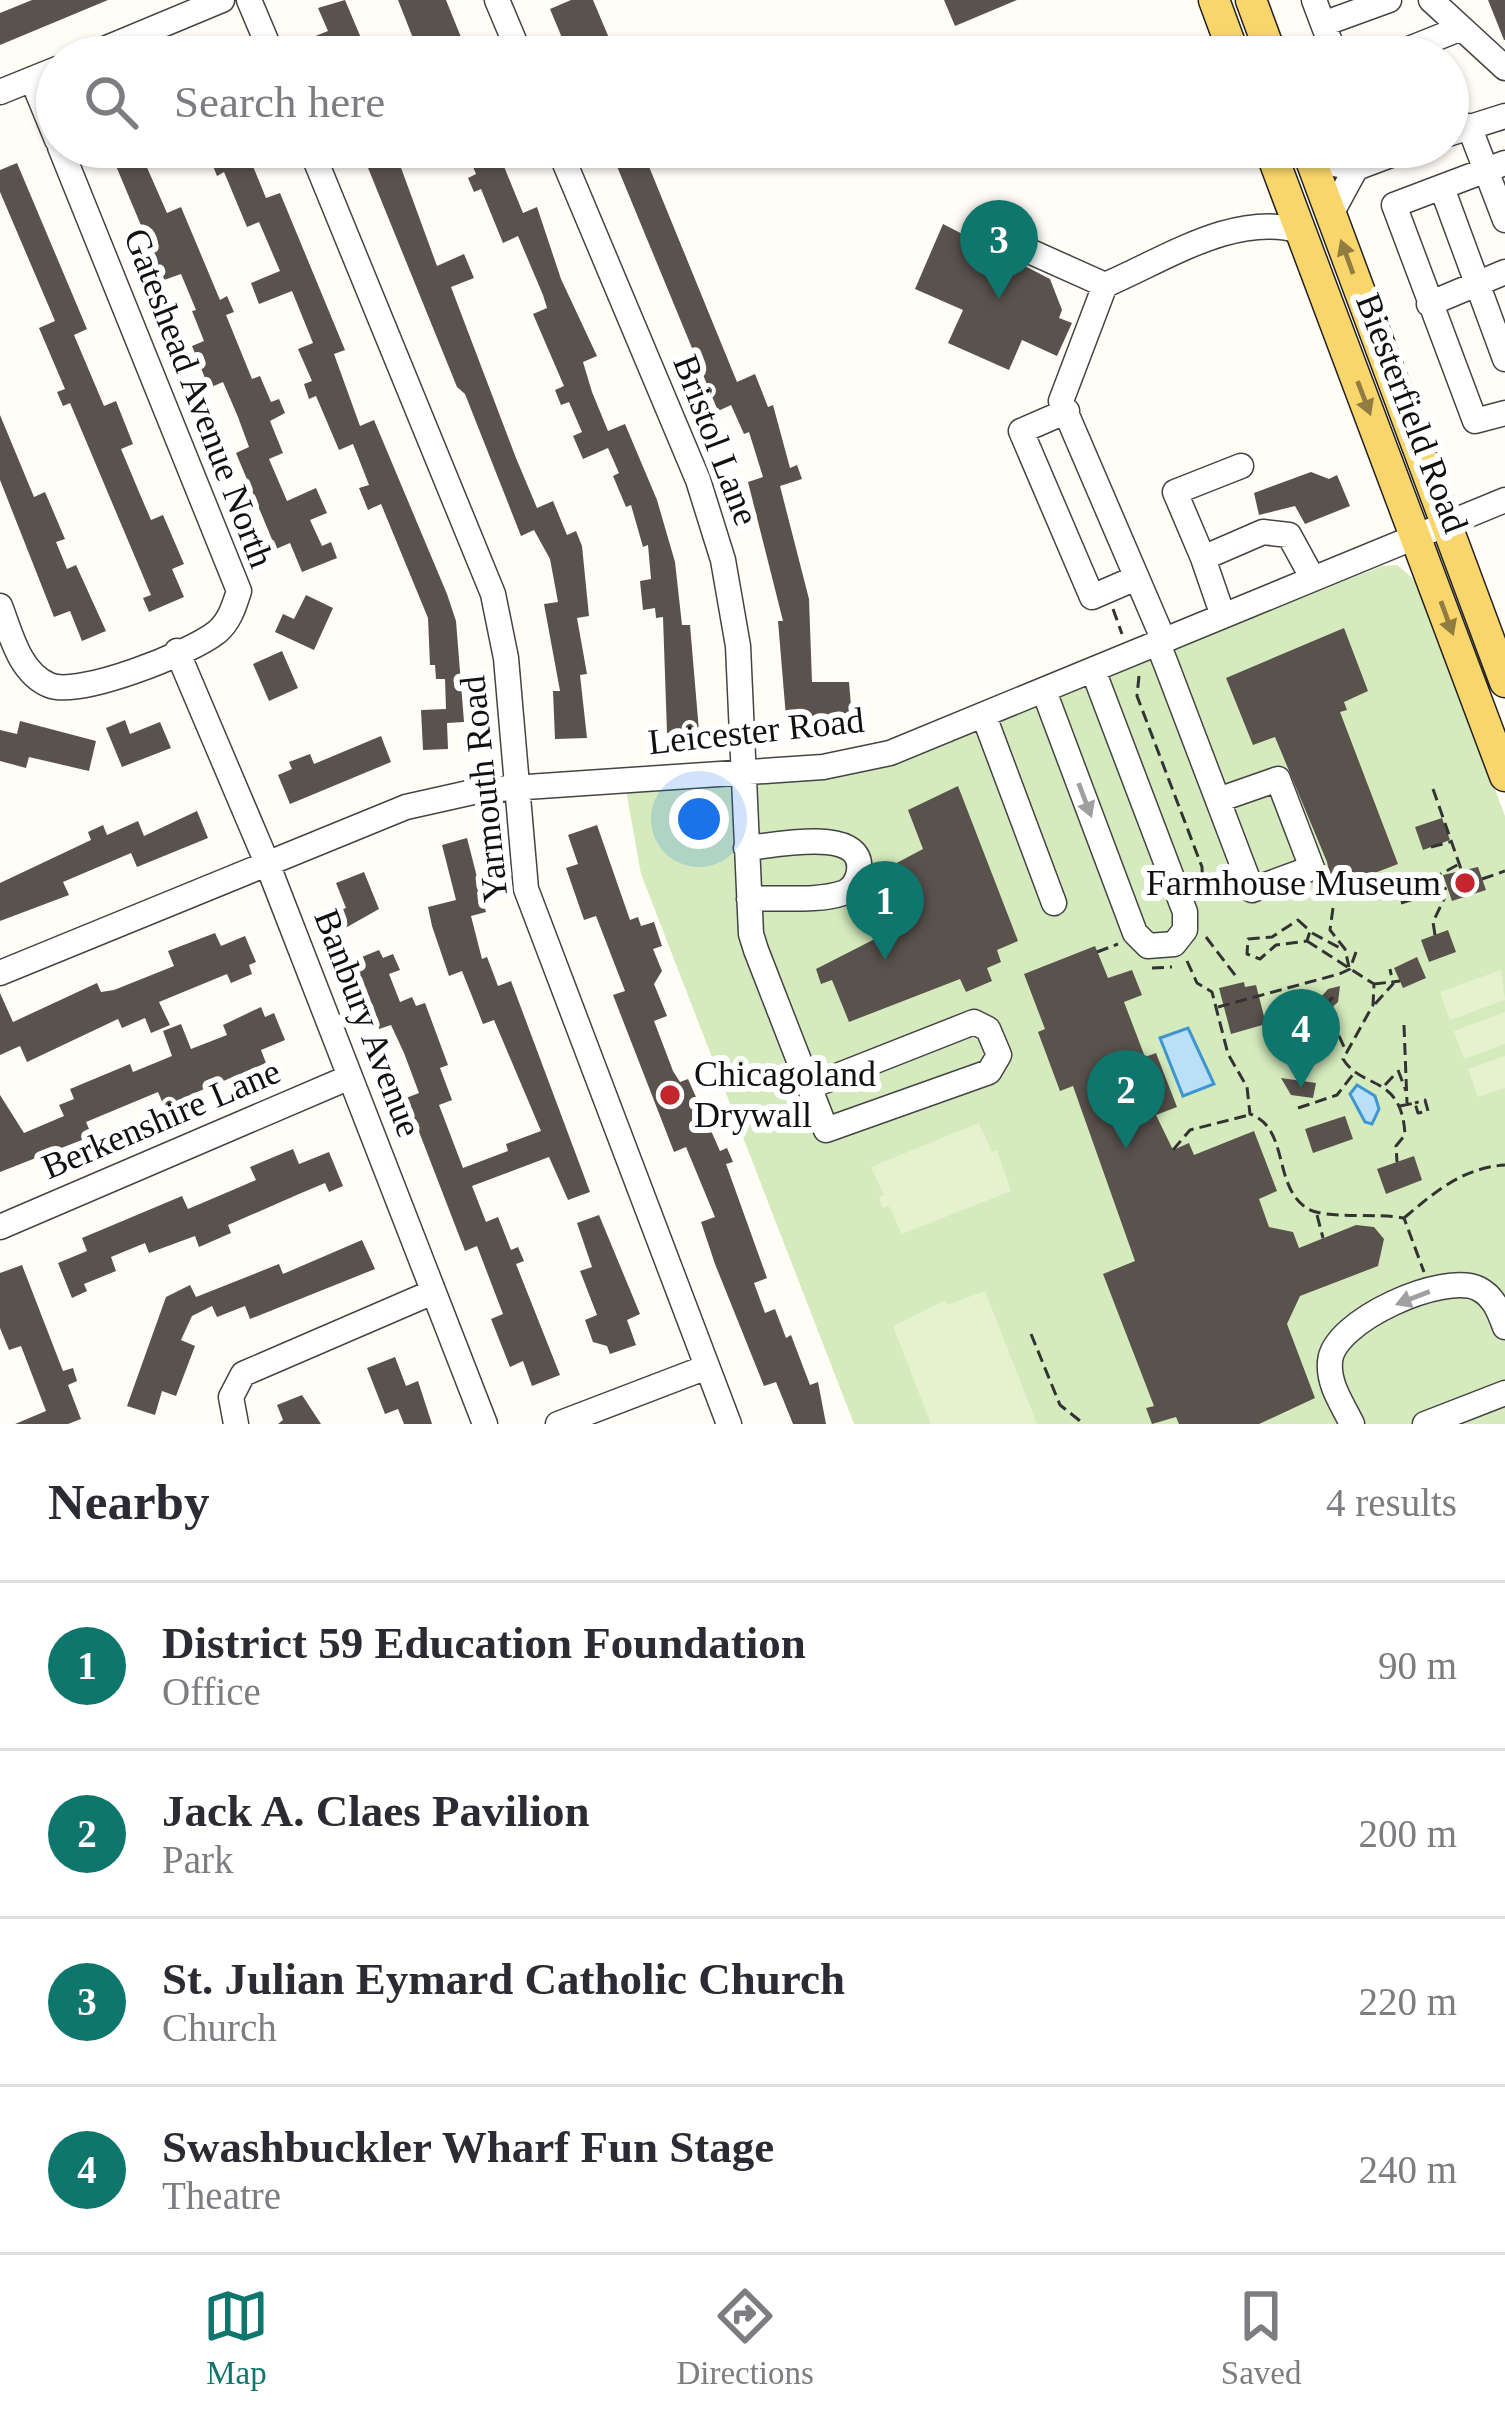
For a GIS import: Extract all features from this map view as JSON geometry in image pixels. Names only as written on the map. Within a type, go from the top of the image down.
[{"type":"main road","points":[[1214,0],[1227,36]]},
{"type":"main road","points":[[1251,0],[1264,36]]},
{"type":"main road","name":"Biesterfield Road","points":[[1277,168],[1432,530],[1505,682]]},
{"type":"main road","name":"Biesterfield Road","points":[[1314,168],[1432,530],[1505,776]]},
{"type":"street","points":[[135,36],[222,0]]},
{"type":"street","points":[[249,0],[264,36]]},
{"type":"street","points":[[497,0],[512,36]]},
{"type":"street","points":[[1319,12],[1388,0]]},
{"type":"street","points":[[1431,0],[1467,36]]},
{"type":"street","points":[[1450,36],[1459,29]]},
{"type":"street","points":[[1469,37],[1505,68]]},
{"type":"street","points":[[0,92],[36,77]]},
{"type":"street","name":"Gateshead Avenue North","points":[[32,79],[36,89]]},
{"type":"street","points":[[1469,125],[1504,109]]},
{"type":"street","points":[[1469,141],[1496,167],[1505,220]]},
{"type":"street","points":[[1496,167],[1394,205],[1475,421],[1505,413]]},
{"type":"street","name":"Gateshead Avenue North","points":[[0,606],[29,671],[59,688],[84,688],[207,639],[228,620],[239,591],[68,168]]},
{"type":"street","name":"Yarmouth Road","points":[[319,168],[494,594],[506,658],[514,787],[530,903],[729,1424]]},
{"type":"street","name":"Bristol Lane","points":[[567,168],[710,513],[733,604],[748,899],[755,950],[809,1087],[826,1130],[839,1130],[988,1072],[999,1055],[988,1029],[974,1022],[809,1087]]},
{"type":"street","points":[[1331,214],[1354,168]]},
{"type":"street","points":[[1243,226],[1283,185]]},
{"type":"street","points":[[1442,188],[1505,359]]},
{"type":"street","points":[[1000,238],[1105,284],[1243,226],[1271,224],[1300,231]]},
{"type":"street","points":[[1429,304],[1505,272]]},
{"type":"street","points":[[1105,284],[1061,401],[1136,578],[1161,643],[1218,800],[1252,890],[1312,868],[1278,779],[1218,800]]},
{"type":"street","points":[[1067,411],[1021,431],[1092,597],[1136,578]]},
{"type":"street","points":[[1223,616],[1175,492],[1241,466]]},
{"type":"street","name":"Leicester Road","points":[[0,973],[406,807],[514,787],[743,774],[859,760],[984,716],[1505,500]]},
{"type":"street","points":[[1203,558],[1263,532],[1288,535],[1313,579]]},
{"type":"street","name":"Banbury Avenue","points":[[177,651],[267,863],[485,1424]]},
{"type":"street","points":[[1044,691],[1135,933],[1148,946],[1174,944],[1185,930],[1185,912],[1094,670]]},
{"type":"street","points":[[984,716],[1054,903]]},
{"type":"street","points":[[746,848],[837,841],[852,850],[860,869],[858,879],[844,893],[748,899]]},
{"type":"street","name":"Berkenshire Lane","points":[[0,1227],[350,1077]]},
{"type":"street","points":[[1352,1424],[1329,1368],[1339,1337],[1366,1316],[1431,1291],[1475,1286],[1497,1306],[1505,1327]]},
{"type":"street","points":[[236,1424],[231,1397],[243,1374],[434,1292]]},
{"type":"street","points":[[558,1424],[706,1367]]},
{"type":"street","points":[[1425,1424],[1505,1393]]},
{"type":"path","points":[[1106,591],[1141,680],[1137,696],[1202,867],[1202,901]]},
{"type":"path","points":[[1433,789],[1460,866],[1439,875],[1445,889],[1435,935]]},
{"type":"path","points":[[1431,847],[1452,842]]},
{"type":"path","points":[[1482,879],[1505,871]]},
{"type":"path","points":[[1412,884],[1432,893]]},
{"type":"path","points":[[1401,903],[1445,889]]},
{"type":"path","points":[[1333,908],[1330,930],[1345,949],[1350,969]]},
{"type":"path","points":[[1345,949],[1310,932],[1303,921],[1293,921],[1272,937],[1253,935],[1245,949],[1250,958],[1260,959],[1276,944],[1307,941],[1374,983],[1393,984]]},
{"type":"path","points":[[1198,939],[1201,931],[1238,979]]},
{"type":"path","points":[[1307,941],[1310,932]]},
{"type":"path","points":[[1191,952],[1185,964],[1197,983],[1212,992],[1228,1054],[1247,1088],[1250,1114]]},
{"type":"path","points":[[1216,1007],[1301,988],[1350,969],[1356,952]]},
{"type":"path","points":[[1390,969],[1393,984]]},
{"type":"path","points":[[1345,1049],[1373,1005],[1400,981]]},
{"type":"path","points":[[1373,1005],[1374,983]]},
{"type":"path","points":[[1301,988],[1312,1007]]},
{"type":"path","points":[[1333,997],[1313,1018],[1326,1031],[1333,1023],[1341,1030],[1346,1065],[1385,1085],[1398,1107],[1405,1135],[1396,1146],[1397,1162]]},
{"type":"path","points":[[1404,1024],[1407,1103]]},
{"type":"path","points":[[1385,1085],[1398,1070],[1406,1092]]},
{"type":"path","points":[[1298,1108],[1337,1095],[1355,1072]]},
{"type":"path","points":[[1398,1107],[1415,1103]]},
{"type":"path","points":[[1173,1150],[1190,1130],[1250,1114],[1270,1127],[1294,1196],[1316,1213],[1404,1218],[1433,1190],[1478,1168],[1505,1165]]},
{"type":"path","points":[[1316,1213],[1323,1238]]},
{"type":"path","points":[[1404,1218],[1431,1291]]},
{"type":"path","points":[[1031,1334],[1060,1405],[1084,1424]]},
{"type":"green space","points":[[1397,565],[1417,582],[1505,816],[1505,1424],[854,1424],[641,874],[626,790],[824,779],[866,771],[1382,566]]},
{"type":"green space","points":[[1501,970],[1505,1000],[1450,1020],[1440,992]]},
{"type":"green space","points":[[1505,1012],[1505,1044],[1464,1059],[1454,1031]]},
{"type":"green space","points":[[1505,1056],[1505,1088],[1478,1097],[1468,1069]]},
{"type":"green space","points":[[979,1123],[992,1152],[997,1150],[1011,1191],[902,1234],[889,1206],[883,1208],[879,1198],[884,1195],[871,1167]]},
{"type":"green space","points":[[985,1291],[1037,1424],[931,1424],[893,1326],[944,1301],[947,1305]]},
{"type":"water","points":[[1188,1028],[1214,1084],[1183,1096],[1160,1038]]},
{"type":"water","points":[[1357,1085],[1375,1096],[1379,1109],[1372,1124],[1365,1122],[1350,1094]]},
{"type":"building","points":[[32,0],[108,0],[0,45],[0,13]]},
{"type":"building","points":[[345,0],[360,36],[316,36],[328,31],[318,8]]},
{"type":"building","points":[[398,0],[446,0],[461,36],[412,36]]},
{"type":"building","points":[[571,0],[593,0],[608,36],[561,36],[550,9]]},
{"type":"building","points":[[944,0],[1017,0],[955,26]]},
{"type":"building","points":[[1488,0],[1505,0],[1505,40],[1504,40]]},
{"type":"building","points":[[17,163],[87,329],[74,335],[104,406],[116,401],[133,444],[121,449],[151,520],[163,515],[184,564],[172,569],[184,597],[149,612],[143,598],[151,595],[70,403],[63,406],[57,392],[65,389],[39,328],[55,321],[0,192],[0,170]]},
{"type":"building","points":[[117,168],[147,168],[167,213],[181,207],[220,300],[227,296],[234,312],[226,315],[252,379],[260,376],[271,402],[279,399],[285,413],[270,421],[283,453],[269,459],[287,501],[316,488],[327,513],[310,520],[322,546],[331,542],[337,558],[302,572],[290,543],[276,549],[236,453],[249,447],[238,417],[223,382],[209,388],[192,346],[204,341],[192,311],[196,310],[181,274],[164,280]]},
{"type":"building","points":[[214,168],[254,168],[266,198],[280,193],[345,350],[334,354],[360,426],[374,420],[447,594],[456,621],[464,722],[447,723],[448,749],[423,750],[421,710],[446,709],[445,679],[436,679],[435,665],[430,665],[428,618],[381,504],[368,510],[359,488],[369,485],[353,444],[339,450],[316,396],[309,399],[304,384],[312,381],[298,349],[313,343],[292,291],[259,304],[251,283],[280,271],[259,222],[247,227],[224,172],[217,176]]},
{"type":"building","points":[[368,168],[401,168],[437,266],[464,254],[474,278],[451,287],[516,458],[537,508],[553,501],[567,535],[576,531],[582,546],[589,616],[577,618],[587,674],[580,675],[587,738],[555,739],[553,691],[560,691],[544,604],[558,602],[550,559],[534,530],[521,536],[465,394],[457,387]]},
{"type":"building","points":[[474,168],[505,168],[523,213],[537,207],[561,279],[597,356],[583,362],[592,392],[608,431],[625,424],[657,500],[675,562],[682,625],[690,625],[699,731],[667,733],[663,617],[656,618],[655,608],[643,610],[640,581],[651,579],[648,545],[643,547],[631,505],[626,507],[613,476],[619,473],[608,448],[583,459],[573,436],[582,432],[569,402],[561,405],[555,390],[564,386],[533,314],[547,308],[543,295],[518,236],[503,243],[481,189],[474,192],[468,178],[476,174]]},
{"type":"building","points":[[618,168],[650,168],[737,382],[755,374],[768,407],[773,405],[790,468],[797,465],[802,479],[780,486],[809,599],[812,682],[849,682],[852,718],[786,717],[778,621],[783,621],[748,482],[763,477],[749,432],[744,434],[731,405],[718,411]]},
{"type":"building","points":[[943,224],[1050,279],[1062,310],[1059,318],[1072,323],[1057,356],[1022,340],[1009,370],[948,343],[963,310],[915,289]]},
{"type":"building","points":[[0,415],[34,497],[45,492],[65,539],[56,542],[67,569],[76,565],[106,631],[82,641],[70,611],[54,617],[0,480]]},
{"type":"building","points":[[1311,472],[1329,479],[1337,475],[1350,506],[1305,524],[1295,506],[1259,515],[1254,493]]},
{"type":"building","points":[[306,595],[333,608],[314,650],[275,632],[283,614],[294,619]]},
{"type":"building","points":[[1344,628],[1368,691],[1344,702],[1347,710],[1340,712],[1398,864],[1333,889],[1327,862],[1275,737],[1253,745],[1226,678]]},
{"type":"building","points":[[282,651],[298,688],[269,701],[253,664]]},
{"type":"building","points":[[125,720],[130,734],[160,722],[171,748],[122,767],[106,728]]},
{"type":"building","points":[[20,721],[96,741],[89,771],[29,757],[26,768],[0,761],[0,730],[17,734]]},
{"type":"building","points":[[381,736],[391,762],[290,804],[278,775],[292,769],[289,762],[310,754],[314,764]]},
{"type":"building","points":[[958,786],[1018,941],[997,950],[1001,962],[987,968],[992,981],[966,992],[960,979],[849,1022],[832,980],[821,984],[816,969],[912,920],[891,866],[923,849],[908,810]]},
{"type":"building","points":[[197,811],[208,838],[137,867],[131,853],[63,882],[69,895],[0,921],[0,883],[91,840],[88,832],[103,825],[107,835],[138,821],[144,836]]},
{"type":"building","name":"Farmhouse Museum","points":[[1442,818],[1450,840],[1423,850],[1415,827]]},
{"type":"building","points":[[597,825],[630,920],[638,917],[641,926],[654,922],[662,946],[653,949],[662,971],[654,984],[667,1016],[654,1021],[673,1071],[680,1082],[688,1079],[720,1151],[727,1148],[733,1162],[726,1164],[767,1278],[754,1283],[765,1313],[775,1309],[786,1338],[791,1335],[810,1385],[818,1382],[826,1424],[793,1424],[776,1382],[764,1386],[715,1264],[701,1222],[715,1217],[686,1147],[674,1152],[613,995],[625,991],[596,916],[584,920],[566,868],[578,864],[568,835]]},
{"type":"building","points":[[467,838],[486,912],[471,916],[482,959],[487,957],[498,986],[511,981],[590,1192],[568,1200],[549,1157],[472,1186],[486,1222],[498,1217],[511,1250],[518,1247],[524,1261],[516,1264],[560,1375],[532,1386],[523,1361],[510,1367],[491,1319],[503,1314],[477,1246],[465,1251],[406,1098],[419,1093],[404,1053],[391,1025],[379,1029],[352,961],[379,950],[383,958],[393,954],[400,970],[389,974],[400,1002],[412,997],[416,1006],[425,1003],[448,1065],[440,1068],[452,1100],[439,1105],[463,1168],[508,1151],[506,1144],[541,1131],[494,1020],[483,1024],[462,971],[449,976],[432,926],[428,907],[456,900],[442,845]]},
{"type":"building","name":"Farmhouse Museum","points":[[1478,867],[1486,890],[1452,901],[1443,875]]},
{"type":"building","points":[[364,872],[379,909],[340,931],[333,913],[346,908],[336,883]]},
{"type":"building","points":[[1448,930],[1456,952],[1429,962],[1421,940]]},
{"type":"building","points":[[215,933],[221,946],[245,936],[256,962],[249,965],[252,974],[231,983],[227,974],[159,1002],[170,1025],[151,1033],[145,1018],[122,1028],[118,1019],[27,1062],[20,1046],[0,1055],[0,993],[13,1022],[97,983],[101,992],[114,990],[174,966],[168,951]]},
{"type":"building","points":[[1095,946],[1108,978],[1132,970],[1142,995],[1124,1002],[1145,1057],[1156,1053],[1177,1107],[1156,1115],[1173,1150],[1189,1143],[1194,1155],[1254,1131],[1277,1191],[1259,1199],[1269,1227],[1293,1232],[1299,1248],[1356,1225],[1374,1227],[1384,1239],[1378,1266],[1300,1296],[1287,1324],[1315,1398],[1259,1424],[1179,1424],[1176,1417],[1152,1424],[1146,1408],[1154,1406],[1103,1274],[1135,1261],[1073,1086],[1060,1091],[1038,1032],[1045,1029],[1024,974]]},
{"type":"building","points":[[1417,957],[1426,978],[1403,988],[1394,968]]},
{"type":"building","points":[[1244,982],[1245,987],[1256,985],[1266,1024],[1231,1034],[1219,988]]},
{"type":"building","points":[[1340,986],[1338,1002],[1290,1044],[1312,1007],[1328,989]]},
{"type":"building","points":[[261,1007],[265,1017],[274,1013],[285,1040],[261,1050],[266,1063],[164,1106],[158,1092],[86,1122],[92,1136],[0,1172],[0,1095],[24,1133],[64,1116],[59,1105],[74,1099],[70,1089],[130,1064],[133,1072],[172,1056],[163,1031],[181,1024],[191,1049],[227,1035],[223,1025]]},
{"type":"building","points":[[1281,1078],[1316,1083],[1313,1098],[1291,1095]]},
{"type":"building","points":[[1345,1116],[1353,1139],[1313,1153],[1305,1129]]},
{"type":"building","points":[[293,1149],[299,1164],[329,1152],[343,1186],[329,1192],[325,1183],[299,1194],[228,1225],[231,1233],[199,1247],[195,1236],[149,1253],[145,1243],[111,1257],[116,1271],[84,1284],[87,1291],[72,1298],[58,1263],[87,1251],[82,1238],[182,1196],[188,1209],[256,1180],[250,1167]]},
{"type":"building","points":[[1414,1156],[1422,1180],[1386,1194],[1377,1169]]},
{"type":"building","points":[[599,1215],[640,1314],[627,1320],[636,1345],[610,1354],[607,1346],[593,1342],[585,1320],[597,1315],[580,1271],[592,1267],[577,1223]]},
{"type":"building","points":[[362,1240],[375,1269],[250,1319],[245,1306],[217,1317],[212,1306],[192,1316],[181,1340],[195,1346],[176,1396],[162,1391],[155,1415],[127,1406],[166,1297],[190,1285],[196,1297],[279,1264],[283,1274]]},
{"type":"building","points":[[22,1265],[63,1371],[73,1368],[77,1381],[68,1385],[81,1419],[68,1424],[15,1424],[46,1411],[21,1346],[9,1350],[0,1328],[0,1273]]},
{"type":"building","points":[[395,1357],[406,1386],[418,1381],[432,1424],[404,1424],[398,1409],[385,1414],[367,1368]]},
{"type":"building","points":[[302,1395],[321,1424],[278,1424],[283,1420],[277,1405]]},
{"type":"place","name":"St. Julian Eymard Catholic Church","points":[[999,299]]},
{"type":"place","name":"Farmhouse Museum","points":[[1465,883]]},
{"type":"place","name":"District 59 Education Foundation","points":[[885,960]]},
{"type":"place","name":"Swashbuckler Wharf Fun Stage","points":[[1301,1088]]},
{"type":"place","name":"Chicagoland Drywall","points":[[670,1095]]},
{"type":"place","name":"Jack A. Claes Pavilion","points":[[1126,1149]]}]
